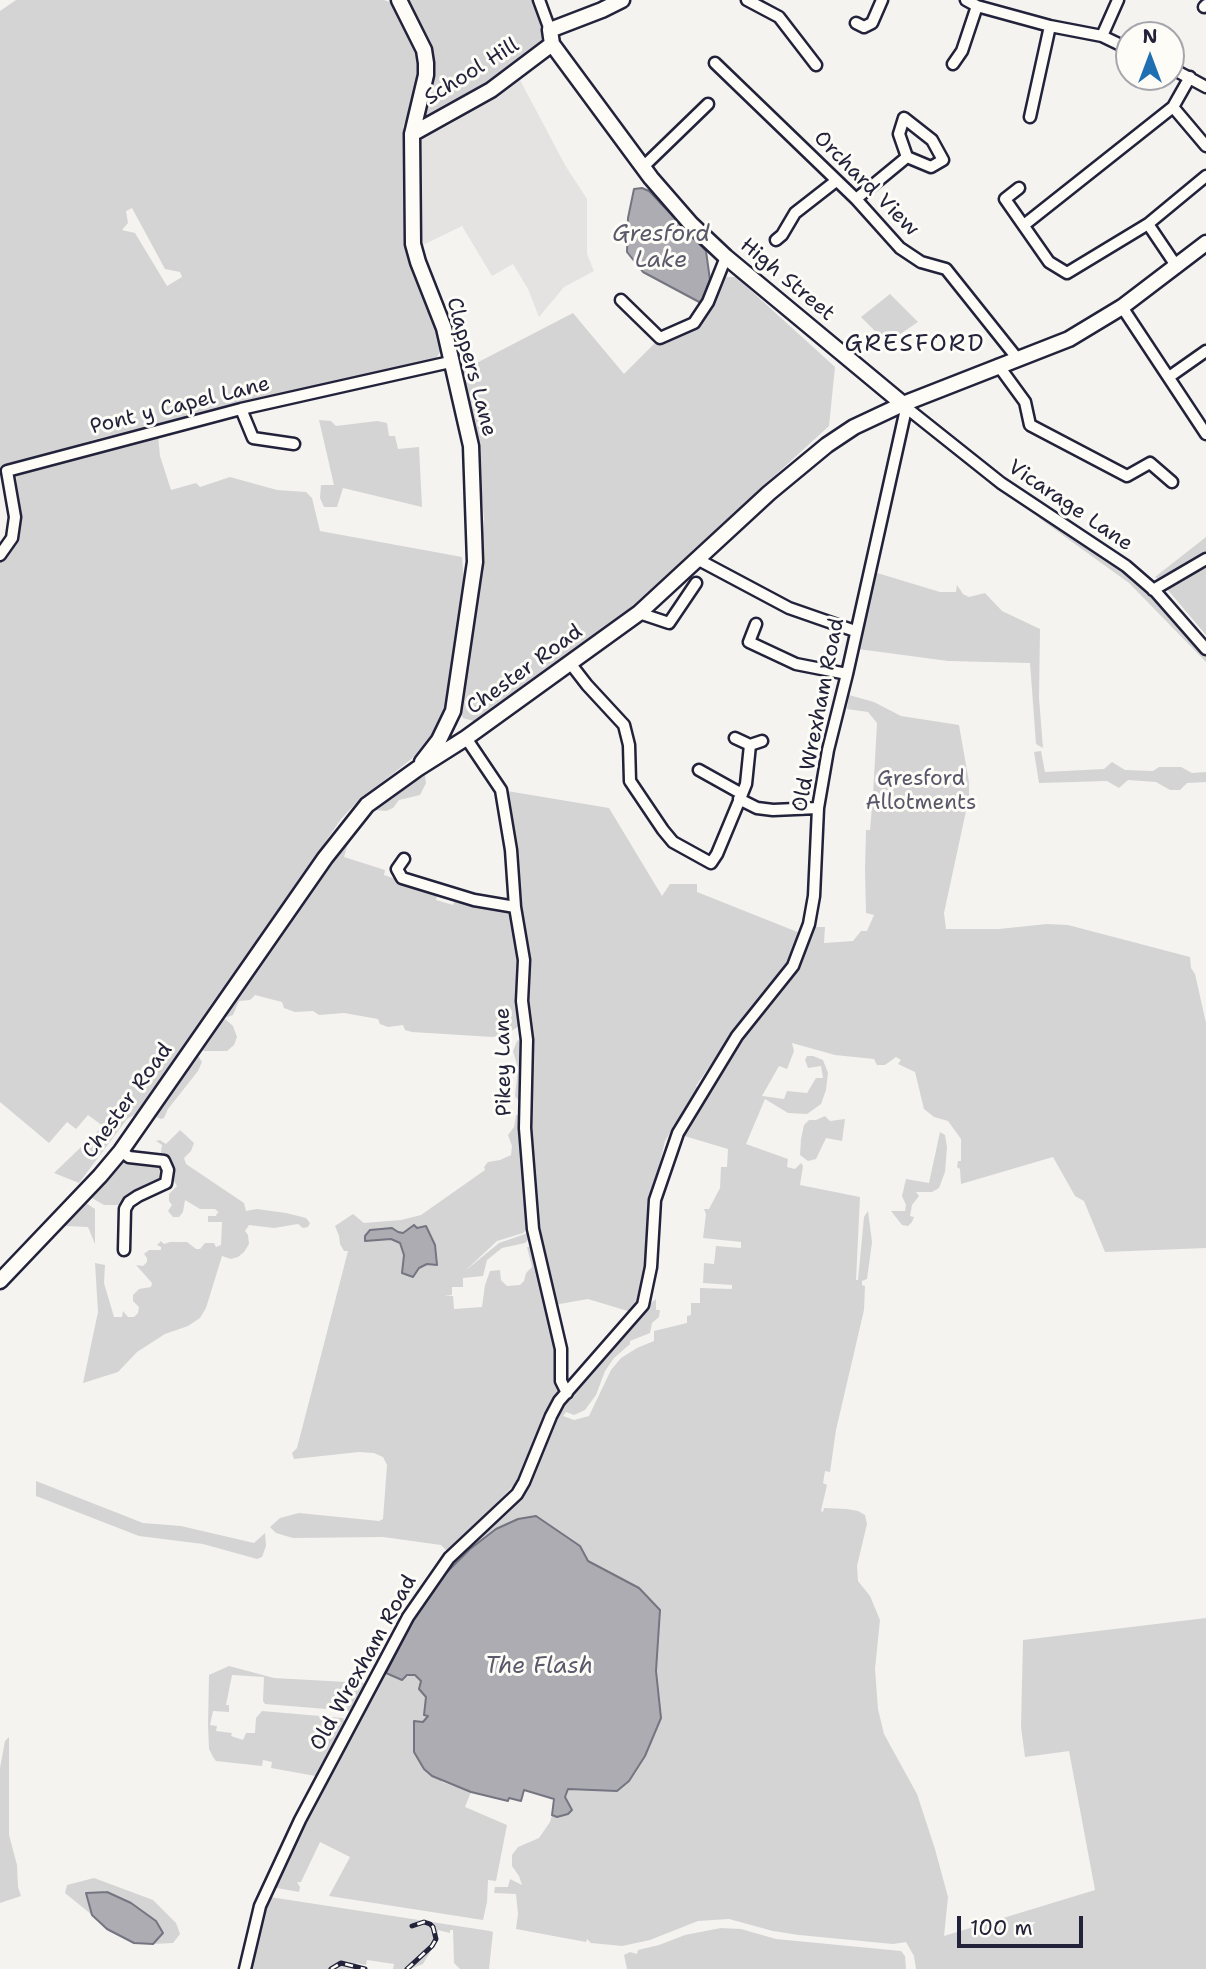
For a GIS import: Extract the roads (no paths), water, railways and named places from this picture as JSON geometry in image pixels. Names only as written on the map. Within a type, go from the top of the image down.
[{"type":"main road","name":"Clappers Lane","points":[[399,0],[424,50],[426,63],[426,75],[412,134],[413,244],[443,328],[471,446],[475,562],[453,711],[439,740],[417,769]]},
{"type":"main road","name":"School Hill","points":[[412,134],[491,90],[551,37],[622,0]]},
{"type":"main road","name":"High Street","points":[[551,37],[643,167],[691,224],[726,257],[905,406]]},
{"type":"main road","name":"Chester Road","points":[[0,1282],[121,1151],[325,858],[367,805],[467,738],[639,613],[769,493],[827,445],[855,427],[998,365],[1069,339],[1122,307],[1206,243]]},
{"type":"main road","points":[[453,711],[457,727],[467,738]]},
{"type":"street","points":[[539,0],[551,37]]},
{"type":"street","points":[[747,0],[779,17],[816,65]]},
{"type":"street","points":[[856,23],[864,27],[872,23],[882,0]]},
{"type":"street","points":[[966,0],[977,6],[1051,26],[1102,36],[1115,42]]},
{"type":"street","points":[[1102,36],[1118,0]]},
{"type":"street","points":[[953,64],[962,51],[977,6]]},
{"type":"street","points":[[1030,117],[1051,26]]},
{"type":"street","name":"Orchard View","points":[[715,63],[856,199],[900,248],[921,262],[946,269],[1017,359]]},
{"type":"street","points":[[1185,75],[1206,87]]},
{"type":"street","points":[[1024,225],[1173,107],[1190,77]]},
{"type":"street","points":[[643,167],[708,104]]},
{"type":"street","points":[[1173,107],[1206,146]]},
{"type":"street","points":[[904,118],[932,140],[943,160],[931,167],[906,157],[899,134],[904,118]]},
{"type":"street","points":[[856,199],[906,157]]},
{"type":"street","points":[[1019,188],[1005,199],[1049,262],[1067,273],[1148,224],[1206,176]]},
{"type":"street","points":[[776,240],[795,213],[836,181]]},
{"type":"street","points":[[1148,224],[1177,267]]},
{"type":"street","points":[[621,300],[660,338],[694,323],[708,302],[726,257]]},
{"type":"street","points":[[1122,307],[1206,434]]},
{"type":"street","points":[[1169,377],[1206,351]]},
{"type":"street","name":"Pont y Capel Lane","points":[[0,555],[12,538],[15,517],[4,472],[241,409],[450,362]]},
{"type":"street","points":[[998,365],[1026,402],[1030,425],[1127,476],[1150,463],[1172,482]]},
{"type":"street","name":"Vicarage Lane","points":[[905,406],[1001,483],[1126,566],[1153,590],[1206,649]]},
{"type":"street","name":"Old Wrexham Road","points":[[245,1969],[260,1906],[300,1820],[408,1616],[449,1558],[517,1494],[551,1416],[567,1393],[643,1306],[651,1267],[655,1200],[678,1133],[737,1036],[793,966],[809,924],[814,896],[818,808],[828,750],[905,406]]},
{"type":"street","points":[[241,409],[253,438],[294,444]]},
{"type":"street","points":[[1153,590],[1206,558]]},
{"type":"street","points":[[697,559],[789,608],[855,631]]},
{"type":"street","points":[[639,613],[669,622],[696,583]]},
{"type":"street","points":[[756,624],[749,642],[796,664],[847,674]]},
{"type":"street","points":[[570,663],[624,725],[629,745],[630,781],[663,830],[673,842],[711,863],[746,783],[750,745]]},
{"type":"street","name":"Pikey Lane","points":[[467,738],[501,790],[511,850],[515,907],[524,960],[522,1001],[527,1040],[524,1128],[533,1229],[561,1349],[561,1381],[567,1393]]},
{"type":"street","points":[[734,738],[750,745],[762,741]]},
{"type":"street","points":[[699,770],[757,808],[818,808]]},
{"type":"street","points":[[404,859],[397,869],[402,878],[474,900],[515,907]]},
{"type":"street","points":[[121,1151],[129,1157],[164,1161],[168,1170],[166,1183],[138,1196],[129,1202],[125,1209],[124,1250]]},
{"type":"water","name":"Gresford Lake","points":[[634,189],[649,191],[706,251],[710,280],[701,303],[643,272],[627,252],[628,218]]},
{"type":"water","points":[[414,1225],[417,1228],[426,1226],[435,1245],[437,1265],[427,1264],[419,1268],[413,1277],[402,1273],[404,1255],[400,1243],[391,1239],[365,1241],[365,1236],[370,1230],[392,1228],[403,1233]]},
{"type":"water","name":"The Flash","points":[[536,1516],[580,1546],[588,1561],[639,1588],[660,1610],[656,1671],[661,1718],[645,1756],[629,1781],[617,1791],[568,1789],[565,1797],[572,1810],[557,1817],[552,1815],[554,1799],[524,1790],[521,1801],[509,1798],[508,1801],[471,1792],[432,1776],[424,1769],[414,1752],[414,1721],[423,1722],[428,1716],[424,1715],[426,1697],[419,1689],[421,1681],[415,1675],[407,1675],[402,1680],[386,1673],[415,1616],[444,1575],[470,1549],[496,1529],[518,1519]]},
{"type":"water","points":[[107,1892],[131,1903],[156,1921],[163,1933],[153,1944],[134,1943],[107,1929],[92,1915],[86,1893]]},
{"type":"railway","points":[[407,1969],[436,1939],[430,1924],[424,1922],[412,1926]]},
{"type":"railway","points":[[331,1969],[341,1963],[365,1969]]},
{"type":"district","name":"GRESFORD","points":[[915,345]]},
{"type":"park label","name":"Gresford Allotments","points":[[921,792]]}]
